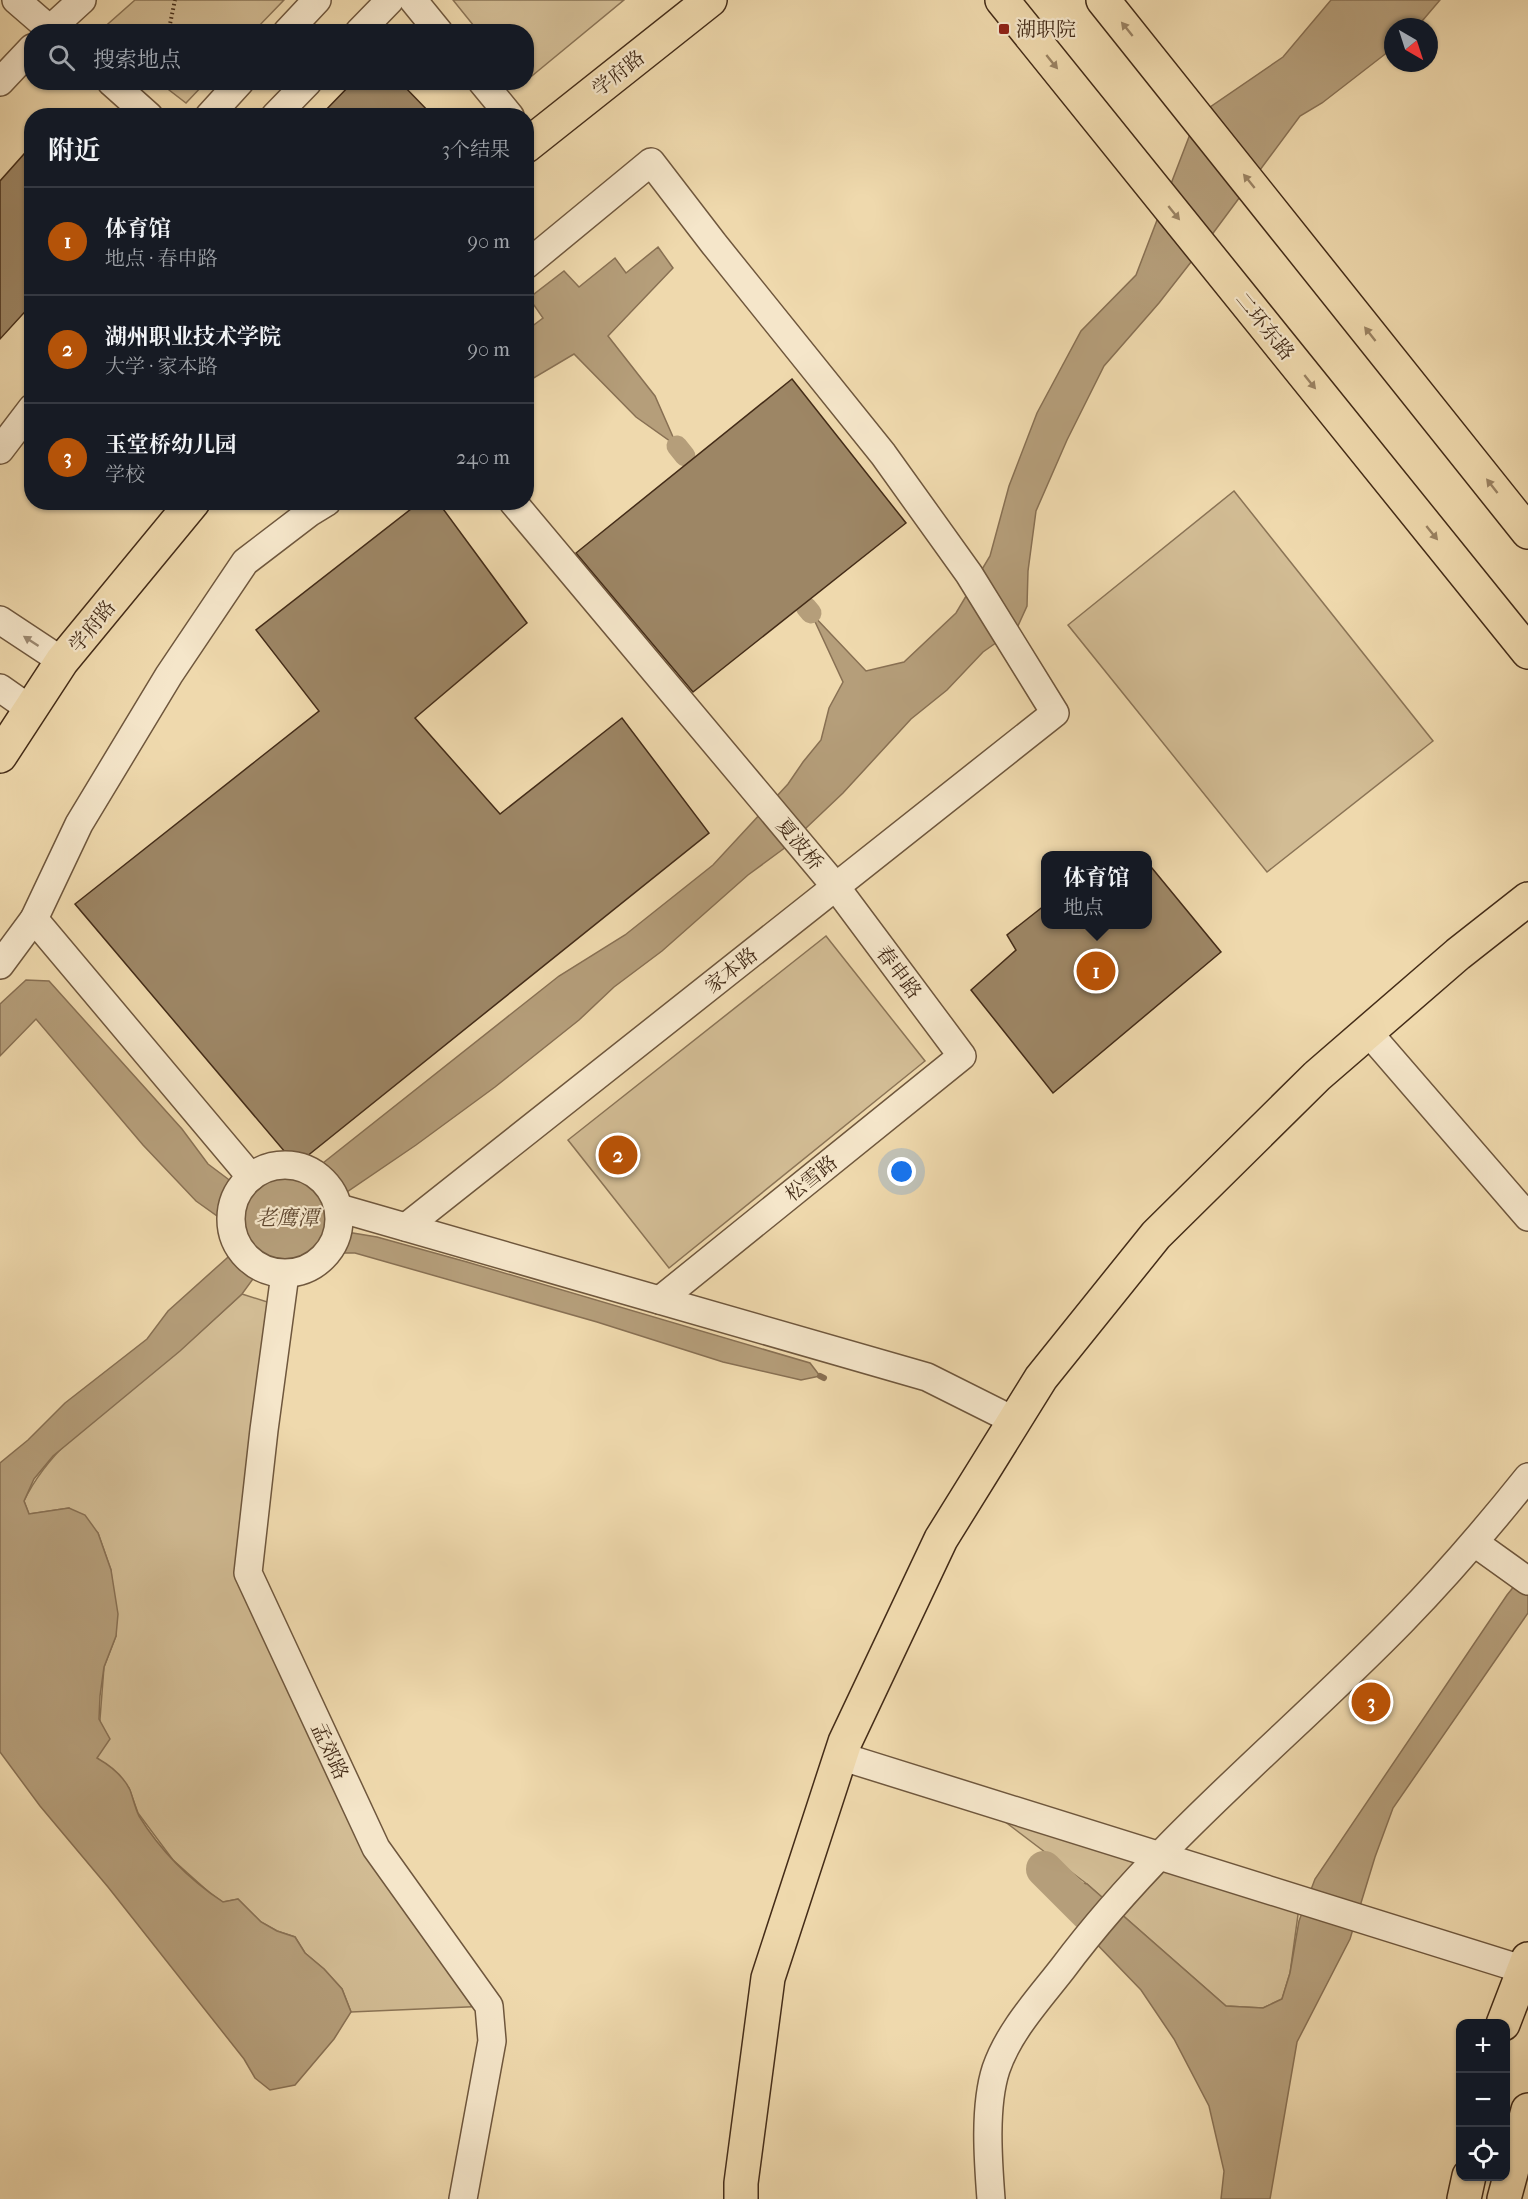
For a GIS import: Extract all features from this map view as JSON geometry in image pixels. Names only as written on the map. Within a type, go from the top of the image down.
[{"type":"main road","name":"学府路","points":[[534,136],[710,0]]},
{"type":"main road","name":"二环东路","points":[[1002,0],[1528,652]]},
{"type":"main road","points":[[1103,0],[1528,532]]},
{"type":"main road","name":"学府路","points":[[0,756],[62,661],[186,510]]},
{"type":"main road","points":[[741,2199],[741,2183],[768,1978],[844,1742],[941,1539],[1041,1378],[1156,1234],[1317,1076],[1458,954],[1528,899]]},
{"type":"main road","points":[[1505,2019],[1527,1967]]},
{"type":"main road","points":[[1504,2199],[1528,2110]]},
{"type":"main road","points":[[1464,2199],[1468,2181]]},
{"type":"street","points":[[16,0],[36,24]]},
{"type":"street","points":[[57,24],[82,0]]},
{"type":"street","points":[[294,24],[317,0]]},
{"type":"street","points":[[367,24],[390,0]]},
{"type":"street","points":[[413,0],[432,24]]},
{"type":"street","points":[[0,82],[24,57]]},
{"type":"street","points":[[120,90],[140,108]]},
{"type":"street","points":[[216,108],[233,90]]},
{"type":"street","points":[[284,108],[300,90]]},
{"type":"street","points":[[489,90],[503,108]]},
{"type":"street","name":"家本路","points":[[406,1227],[1055,713],[969,574],[883,454],[651,162],[534,257]]},
{"type":"street","points":[[0,450],[24,418]]},
{"type":"street","points":[[0,965],[33,919],[79,824],[169,675],[245,562],[314,510]]},
{"type":"street","name":"夏波桥","points":[[520,510],[836,887]]},
{"type":"street","points":[[0,620],[62,661]]},
{"type":"street","points":[[0,688],[30,710]]},
{"type":"street","name":"春申路","points":[[836,887],[962,1056]]},
{"type":"street","points":[[33,919],[246,1181]]},
{"type":"street","points":[[1368,1032],[1528,1217]]},
{"type":"street","name":"松雪路","points":[[660,1300],[962,1056]]},
{"type":"street","points":[[285,1164],[306,1169],[320,1177],[332,1191],[339,1211],[327,1256],[309,1269],[274,1272],[245,1257],[232,1232],[246,1181],[267,1168],[285,1164]]},
{"type":"street","points":[[339,1211],[406,1227],[927,1377],[1015,1421]]},
{"type":"street","name":"孟郊路","points":[[274,1272],[264,1430],[248,1573],[376,1848],[489,2006],[492,2041],[463,2199]]},
{"type":"street","points":[[991,2199],[987,2149],[990,2101],[996,2070],[1011,2036],[1087,1935],[1119,1898],[1158,1856],[1402,1622],[1475,1543],[1528,1477]]},
{"type":"street","points":[[1475,1543],[1522,1577]]},
{"type":"street","points":[[840,1756],[1367,1921],[1527,1967]]},
{"type":"path","points":[[170,24],[176,0]]},
{"type":"shaded area","points":[[135,0],[284,0],[261,24],[108,24]]},
{"type":"shaded area","points":[[453,0],[624,0],[534,74],[534,24],[472,24]]},
{"type":"shaded area","points":[[169,90],[198,90],[186,103]]},
{"type":"shaded area","points":[[1234,491],[1433,741],[1267,872],[1068,625]]},
{"type":"shaded area","points":[[826,936],[925,1061],[669,1268],[568,1140]]},
{"type":"shaded area","points":[[242,1294],[280,1306],[248,1573],[344,1780],[489,2006],[351,2012],[342,1989],[305,1953],[295,1937],[261,1922],[238,1899],[223,1902],[173,1860],[138,1813],[129,1788],[97,1758],[104,1667],[116,1636],[111,1570],[98,1533],[69,1508],[29,1514],[24,1501],[36,1480],[67,1442],[173,1356]]},
{"type":"shaded area","points":[[1004,1821],[1300,1900],[1290,1973],[1282,1999],[1263,2008],[1226,2006],[1087,1884]]},
{"type":"water","name":"老鹰潭","points":[[1331,0],[1440,0],[1425,18],[1384,18],[1384,55],[1322,103],[1300,116],[1159,303],[1104,366],[1067,440],[1036,511],[1028,571],[1027,606],[1017,628],[983,652],[947,690],[911,719],[843,793],[786,847],[748,875],[662,951],[614,987],[579,1020],[495,1087],[328,1205],[329,1222],[347,1232],[377,1237],[467,1262],[810,1363],[820,1376],[801,1380],[723,1362],[597,1322],[355,1253],[311,1253],[290,1260],[269,1257],[242,1294],[180,1351],[53,1456],[34,1479],[24,1501],[29,1514],[69,1508],[85,1515],[98,1533],[111,1570],[118,1614],[116,1636],[104,1667],[99,1719],[110,1739],[97,1758],[124,1780],[139,1816],[176,1864],[223,1902],[238,1899],[261,1922],[295,1937],[305,1953],[342,1989],[351,2012],[334,2039],[295,2085],[270,2090],[255,2078],[244,2059],[108,1887],[40,1806],[0,1752],[0,1463],[28,1440],[65,1403],[147,1339],[168,1311],[227,1258],[248,1235],[244,1226],[220,1218],[196,1201],[143,1145],[36,1019],[0,1056],[0,1004],[26,980],[49,981],[182,1129],[208,1164],[248,1198],[272,1178],[285,1176],[304,1178],[559,976],[625,935],[713,865],[788,784],[821,740],[829,708],[843,682],[811,613],[866,671],[904,662],[956,613],[990,556],[1009,486],[1037,413],[1081,331],[1136,275],[1197,116],[1283,57]]},
{"type":"water","points":[[658,247],[673,268],[608,336],[655,396],[677,446],[636,417],[574,354],[534,378],[534,325],[543,318],[534,305],[534,294],[564,271],[579,287],[615,258],[626,273]]},
{"type":"water","points":[[1528,1569],[1528,1613],[1393,1808],[1375,1857],[1350,1939],[1297,2042],[1270,2199],[1221,2199],[1224,2171],[1209,2106],[1174,2039],[1141,1990],[1063,1909],[1054,1879],[1087,1884],[1226,2006],[1263,2008],[1282,1999],[1290,1973],[1299,1921],[1315,1879],[1507,1595]]},
{"type":"building","points":[[345,90],[408,90],[425,108],[328,108]]},
{"type":"building","points":[[24,154],[24,313],[0,339],[0,181]]},
{"type":"building","points":[[792,379],[906,523],[693,692],[576,553]]},
{"type":"building","points":[[410,510],[444,510],[527,623],[415,718],[500,814],[622,718],[709,833],[296,1165],[75,904],[319,711],[256,630]]},
{"type":"building","points":[[1152,868],[1221,952],[1053,1093],[971,990],[1016,950],[1007,935],[1041,908],[1041,929],[1152,929]]},
{"type":"waterway","points":[[677,446],[685,456]]},
{"type":"waterway","points":[[806,607],[811,613]]},
{"type":"waterway","points":[[820,1376],[824,1378]]},
{"type":"waterway","points":[[1044,1869],[1088,1913]]},
{"type":"place","name":"湖职院","points":[[1004,29]]},
{"type":"place","name":"体育馆","points":[[1096,971]]},
{"type":"place","name":"湖州职业技术学院","points":[[618,1155]]},
{"type":"place","name":"玉堂桥幼儿园","points":[[1371,1702]]}]
